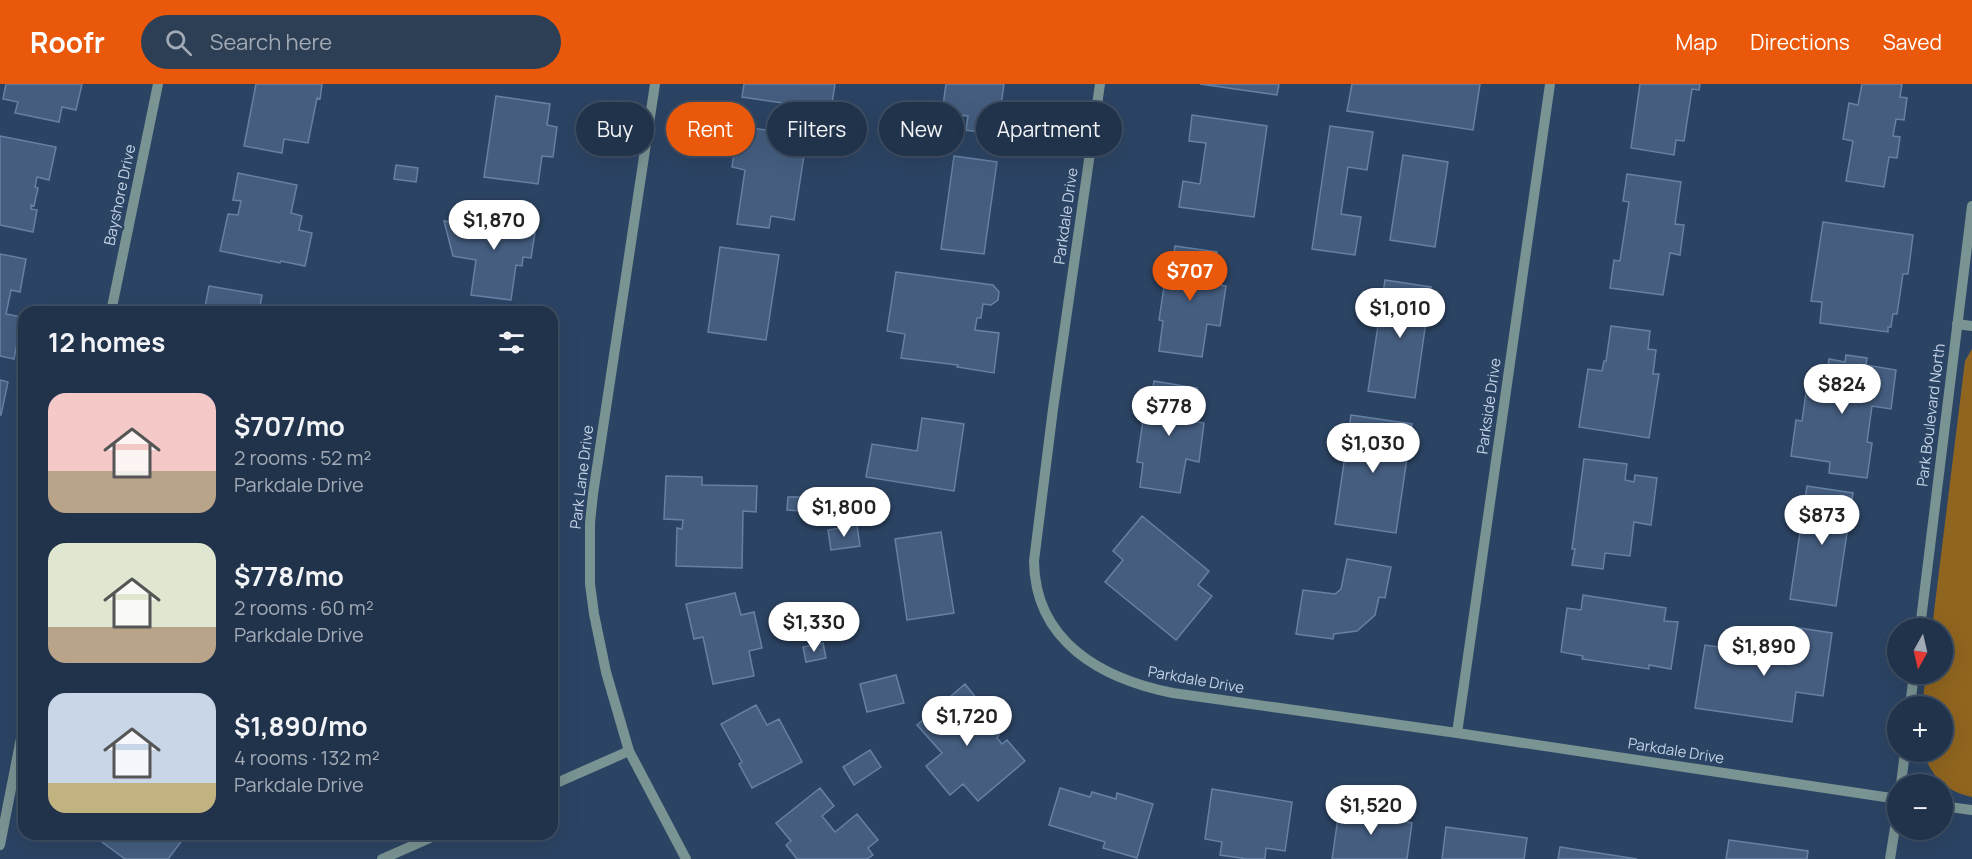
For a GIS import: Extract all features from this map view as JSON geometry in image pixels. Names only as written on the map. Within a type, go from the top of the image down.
[{"type":"street","name":"Bayshore Drive","points":[[112,306],[158,84]]},
{"type":"street","name":"Park Lane Drive","points":[[655,84],[596,472],[590,523],[590,584],[606,672],[629,751],[686,859]]},
{"type":"street","name":"Parkdale Drive","points":[[1100,84],[1053,409],[1034,561],[1036,584],[1043,606],[1052,624],[1064,640],[1082,657],[1101,670],[1145,687],[1887,798]]},
{"type":"street","name":"Parkside Drive","points":[[1457,733],[1550,84]]},
{"type":"street","name":"Park Boulevard North","points":[[1921,618],[1972,206]]},
{"type":"street","points":[[1957,324],[1972,326]]},
{"type":"street","points":[[558,782],[629,751]]},
{"type":"street","points":[[0,845],[18,754]]},
{"type":"street","points":[[1953,807],[1972,810]]},
{"type":"street","points":[[382,859],[425,840]]},
{"type":"street","points":[[1890,859],[1893,840]]},
{"type":"shaded area","points":[[1972,349],[1972,797],[1953,790],[1953,774],[1934,774],[1928,762],[1953,762],[1953,696],[1923,696],[1925,684],[1953,684],[1953,618],[1933,618],[1965,361]]},
{"type":"building","points":[[6,84],[82,84],[76,110],[62,107],[59,122],[15,113],[18,102],[3,99]]},
{"type":"building","points":[[256,84],[322,84],[308,143],[284,139],[282,153],[244,146]]},
{"type":"building","points":[[744,84],[835,84],[832,102],[776,102],[742,97]]},
{"type":"building","points":[[946,84],[1004,84],[1001,102],[976,102],[976,132],[966,130],[968,116],[964,116],[964,102],[944,102]]},
{"type":"building","points":[[1200,84],[1279,84],[1277,95]]},
{"type":"building","points":[[1352,84],[1480,84],[1473,130],[1347,111]]},
{"type":"building","points":[[1640,84],[1700,84],[1699,90],[1692,89],[1684,141],[1676,140],[1674,155],[1631,148]]},
{"type":"building","points":[[1862,84],[1902,84],[1900,97],[1907,98],[1904,120],[1896,119],[1893,136],[1900,137],[1897,158],[1889,157],[1884,187],[1846,181],[1853,141],[1843,139],[1849,103],[1858,105]]},
{"type":"building","points":[[496,96],[550,104],[547,125],[557,127],[553,157],[542,156],[538,184],[484,177]]},
{"type":"building","points":[[1192,115],[1267,126],[1254,217],[1179,207],[1183,181],[1200,184],[1206,143],[1189,141]]},
{"type":"building","points":[[1330,126],[1373,132],[1367,170],[1348,167],[1341,214],[1361,217],[1355,255],[1312,249]]},
{"type":"building","points":[[755,128],[767,130],[767,156],[804,156],[794,220],[771,216],[769,228],[737,224],[745,170],[732,167],[734,156],[755,156]]},
{"type":"building","points":[[0,136],[56,147],[49,180],[37,177],[35,187],[38,188],[34,206],[31,205],[31,209],[37,210],[33,232],[0,225]]},
{"type":"building","points":[[1403,155],[1448,162],[1435,247],[1390,240]]},
{"type":"building","points":[[954,156],[997,162],[984,254],[941,249]]},
{"type":"building","points":[[396,165],[418,168],[416,182],[394,179]]},
{"type":"building","points":[[238,173],[297,185],[291,213],[302,216],[299,230],[312,233],[305,266],[220,251],[228,214],[238,215],[241,201],[233,200]]},
{"type":"building","points":[[1627,174],[1681,182],[1675,224],[1684,225],[1680,255],[1670,253],[1663,295],[1610,288],[1614,260],[1620,261],[1629,202],[1623,201]]},
{"type":"building","points":[[483,212],[537,220],[531,258],[523,257],[522,266],[516,265],[511,300],[471,295],[476,260],[453,256],[444,221],[481,227]]},
{"type":"building","points":[[1823,222],[1913,235],[1908,274],[1903,274],[1897,314],[1893,314],[1888,332],[1820,323],[1822,302],[1811,301]]},
{"type":"building","points":[[1175,246],[1217,252],[1213,284],[1226,286],[1220,326],[1207,324],[1202,357],[1159,351],[1163,321],[1159,320],[1166,274],[1170,274]]},
{"type":"building","points":[[720,247],[779,255],[766,340],[708,332]]},
{"type":"building","points":[[0,254],[26,259],[20,292],[11,290],[6,314],[18,316],[18,338],[14,359],[0,356]]},
{"type":"building","points":[[896,272],[993,285],[999,292],[998,300],[991,305],[983,304],[981,318],[977,318],[975,330],[999,333],[994,373],[957,367],[958,365],[901,358],[905,334],[887,331]]},
{"type":"building","points":[[1385,280],[1431,287],[1415,398],[1368,391]]},
{"type":"building","points":[[209,286],[262,295],[260,306],[205,306]]},
{"type":"building","points":[[1611,326],[1650,331],[1648,349],[1656,350],[1653,374],[1659,374],[1649,438],[1579,427],[1588,369],[1602,371],[1604,361],[1606,361]]},
{"type":"building","points":[[1846,355],[1867,358],[1866,365],[1896,370],[1891,409],[1872,406],[1867,442],[1872,443],[1867,478],[1829,473],[1830,462],[1791,456],[1796,420],[1802,421],[1809,372],[1827,375],[1829,359],[1845,362]]},
{"type":"building","points":[[0,380],[8,382],[1,415],[0,415]]},
{"type":"building","points":[[1154,381],[1197,388],[1192,421],[1204,423],[1199,462],[1186,459],[1180,493],[1140,487],[1143,463],[1137,462],[1146,399],[1151,400]]},
{"type":"building","points":[[1351,415],[1412,424],[1396,533],[1335,524]]},
{"type":"building","points":[[922,418],[964,424],[954,491],[866,477],[872,444],[917,451]]},
{"type":"building","points":[[1584,459],[1627,464],[1625,480],[1634,482],[1635,475],[1657,478],[1651,525],[1634,522],[1630,556],[1605,553],[1603,569],[1572,565]]},
{"type":"building","points":[[666,476],[702,477],[702,485],[757,486],[756,512],[743,511],[742,568],[676,566],[677,528],[682,529],[683,520],[664,519]]},
{"type":"building","points":[[1807,486],[1853,493],[1836,606],[1790,599]]},
{"type":"building","points":[[788,497],[802,497],[801,511],[787,510]]},
{"type":"building","points":[[1142,516],[1209,571],[1198,585],[1212,596],[1176,640],[1105,582],[1123,560],[1113,551]]},
{"type":"building","points":[[857,525],[860,546],[831,550],[828,530]]},
{"type":"building","points":[[941,532],[954,613],[907,620],[895,539]]},
{"type":"building","points":[[1347,559],[1391,567],[1385,598],[1379,597],[1375,615],[1357,631],[1334,634],[1333,639],[1296,634],[1303,590],[1335,594],[1341,589]]},
{"type":"building","points":[[735,593],[741,615],[754,612],[762,648],[749,651],[754,676],[713,684],[703,637],[694,639],[686,604]]},
{"type":"building","points":[[1583,595],[1666,608],[1664,621],[1678,622],[1671,669],[1649,665],[1649,669],[1582,659],[1583,656],[1561,652],[1567,608],[1581,610]]},
{"type":"building","points":[[1793,627],[1832,633],[1823,696],[1796,692],[1792,722],[1695,708],[1705,645],[1789,657]]},
{"type":"building","points":[[823,643],[826,658],[806,662],[803,647]]},
{"type":"building","points":[[896,675],[904,703],[867,712],[860,684]]},
{"type":"building","points":[[965,684],[982,705],[969,715],[982,730],[991,722],[1000,733],[997,738],[1002,744],[1007,740],[1025,761],[978,801],[963,784],[950,795],[926,766],[942,753],[917,725]]},
{"type":"building","points":[[756,705],[767,725],[779,719],[802,762],[752,788],[739,764],[742,762],[721,724]]},
{"type":"building","points":[[870,750],[881,767],[854,785],[843,767]]},
{"type":"building","points":[[820,788],[834,806],[822,816],[835,832],[857,814],[878,840],[868,848],[873,855],[867,859],[797,859],[786,845],[791,841],[776,823]]},
{"type":"building","points":[[1060,788],[1090,797],[1092,792],[1116,799],[1117,793],[1153,804],[1137,858],[1103,848],[1105,842],[1049,825]]},
{"type":"building","points":[[1212,789],[1292,802],[1285,851],[1266,848],[1265,859],[1220,855],[1222,842],[1205,839]]},
{"type":"building","points":[[1367,808],[1394,811],[1393,820],[1412,823],[1407,859],[1332,859],[1339,811],[1366,815]]},
{"type":"building","points":[[1446,827],[1527,838],[1524,859],[1442,859]]},
{"type":"building","points":[[99,840],[182,840],[168,859],[125,859]]},
{"type":"building","points":[[1729,840],[1808,851],[1807,859],[1726,859]]},
{"type":"building","points":[[1560,847],[1637,859],[1558,859]]}]
